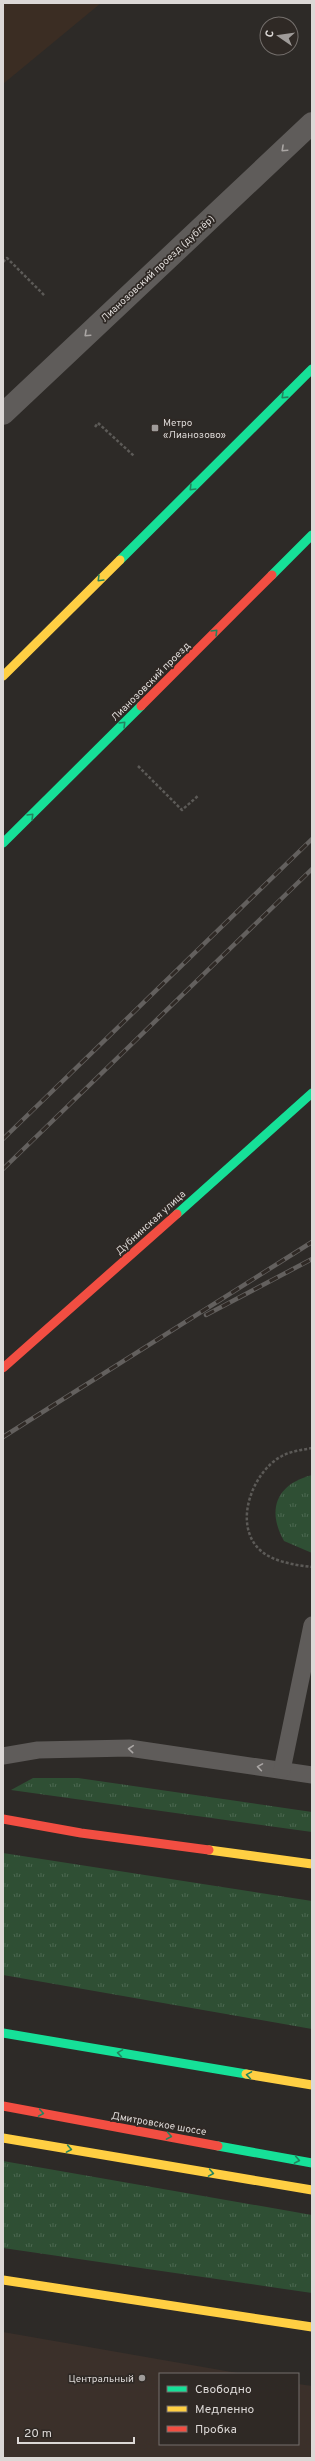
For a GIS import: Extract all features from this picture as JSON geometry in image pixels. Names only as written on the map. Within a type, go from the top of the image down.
[{"type":"main road","points":[[3,676],[312,369]]},
{"type":"main road","name":"Лианозовский проезд","points":[[3,843],[312,535]]},
{"type":"main road","name":"Дубнинская улица","points":[[3,1368],[312,1093]]},
{"type":"main road","points":[[3,1819],[81,1833],[312,1864]]},
{"type":"main road","points":[[3,2033],[312,2085]]},
{"type":"main road","name":"Дмитровское шоссе","points":[[3,2106],[312,2163]]},
{"type":"main road","points":[[3,2138],[312,2190]]},
{"type":"main road","points":[[3,2280],[312,2327]]},
{"type":"street","name":"Лианозовский проезд (дублёр)","points":[[3,414],[312,123]]},
{"type":"lane","points":[[282,1770],[312,1625]]},
{"type":"lane","points":[[3,1756],[38,1750],[129,1748],[312,1775]]},
{"type":"path","points":[[3,262],[7,258],[45,296]]},
{"type":"path","points":[[95,427],[98,423],[134,456]]},
{"type":"path","points":[[138,766],[182,810],[199,794]]},
{"type":"path","points":[[312,1448],[282,1456],[262,1472],[254,1488],[247,1510],[248,1530],[260,1550],[286,1563],[312,1567]]},
{"type":"shaded area","points":[[3,3],[101,3],[3,84]]},
{"type":"shaded area","points":[[3,2332],[237,2373],[159,2373],[159,2445],[299,2445],[299,2384],[312,2386],[312,2458],[3,2458]]},
{"type":"green space","points":[[312,1475],[312,1553],[284,1541],[276,1518],[276,1508],[278,1499],[283,1491],[300,1479]]},
{"type":"green space","points":[[33,1778],[78,1778],[312,1812],[312,1832],[11,1790]]},
{"type":"green space","points":[[3,1853],[312,1901],[312,2029],[3,1975]]},
{"type":"green space","points":[[3,2161],[312,2215],[312,2293],[3,2248]]},
{"type":"railway","points":[[3,1139],[312,839]]},
{"type":"railway","points":[[3,1169],[312,869]]},
{"type":"railway","points":[[3,1437],[312,1242]]},
{"type":"railway","points":[[206,1315],[312,1259]]},
{"type":"traffic: fast","points":[[120,560],[312,369]]},
{"type":"traffic: fast","points":[[272,575],[312,535]]},
{"type":"traffic: fast","points":[[3,843],[141,706]]},
{"type":"traffic: fast","points":[[177,1214],[312,1093]]},
{"type":"traffic: fast","points":[[3,2033],[246,2074]]},
{"type":"traffic: fast","points":[[218,2146],[312,2163]]},
{"type":"traffic: slow","points":[[3,676],[120,560]]},
{"type":"traffic: slow","points":[[209,1850],[312,1864]]},
{"type":"traffic: slow","points":[[246,2074],[312,2085]]},
{"type":"traffic: slow","points":[[3,2138],[312,2190]]},
{"type":"traffic: slow","points":[[3,2280],[312,2327]]},
{"type":"traffic: jam","points":[[141,706],[272,575]]},
{"type":"traffic: jam","points":[[3,1368],[177,1214]]},
{"type":"traffic: jam","points":[[3,1819],[81,1833],[209,1850]]},
{"type":"traffic: jam","points":[[3,2106],[218,2146]]},
{"type":"place","name":"Метро «Лианозово»","points":[[155,428]]},
{"type":"place","name":"Центральный","points":[[142,2378]]}]
